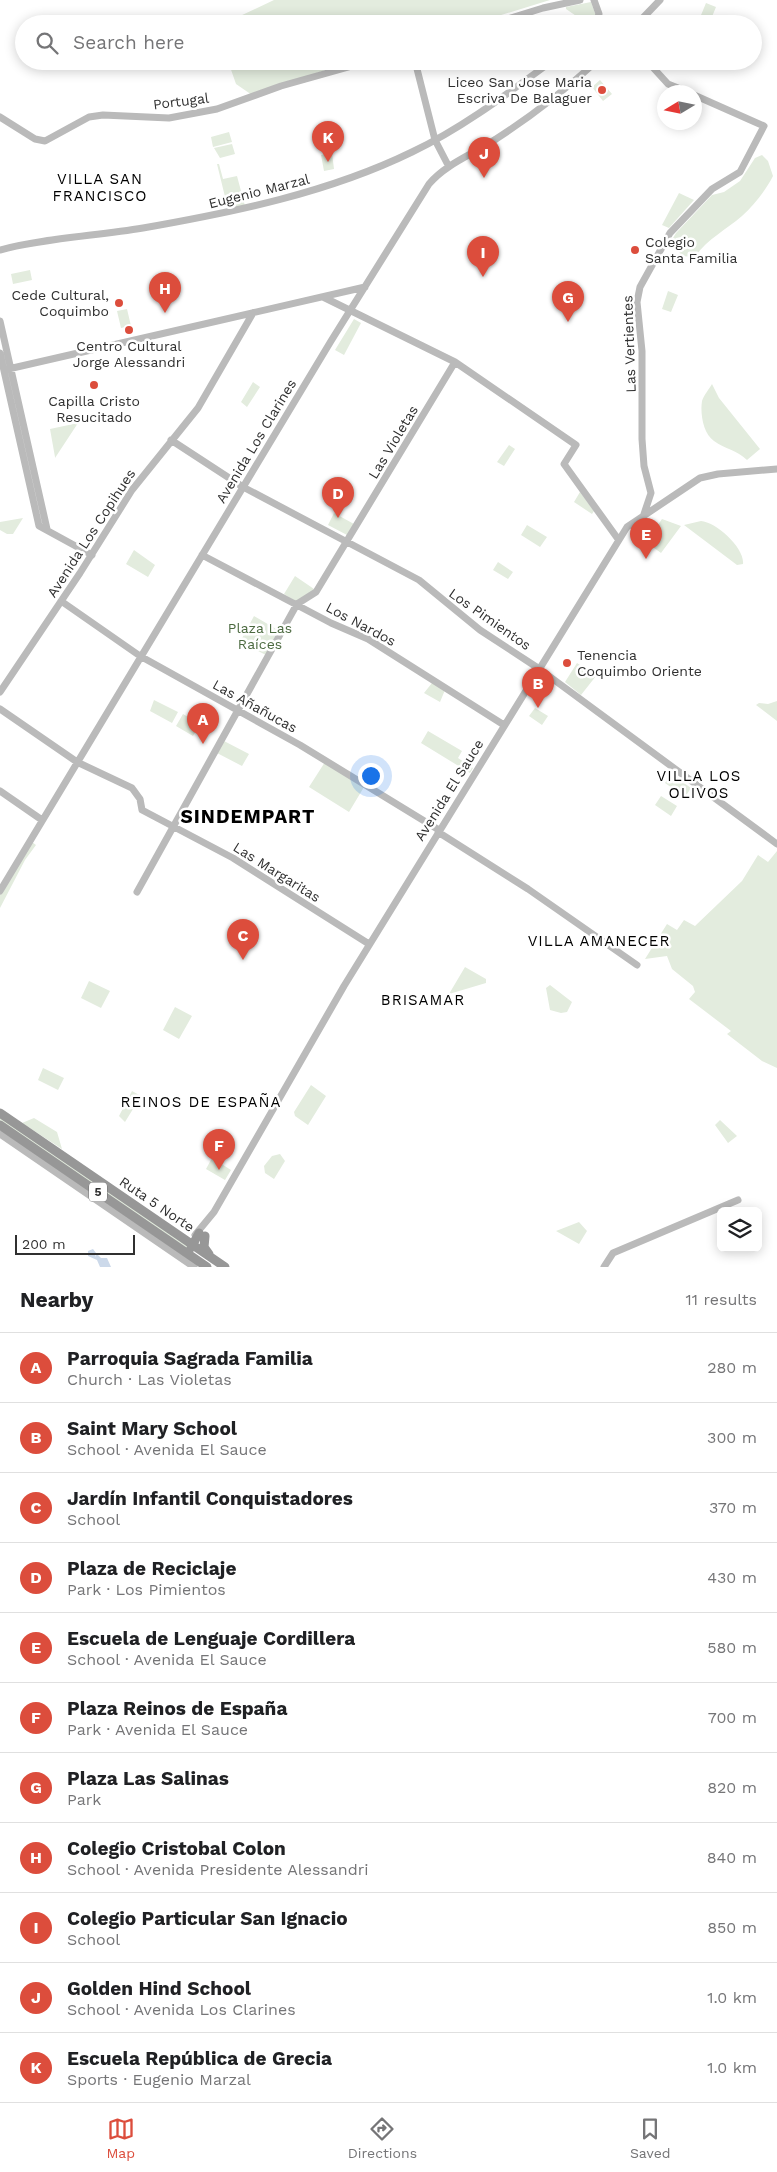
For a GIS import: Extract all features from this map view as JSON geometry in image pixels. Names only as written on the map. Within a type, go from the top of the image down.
[{"type":"highway","name":"Ruta 5 Norte","points":[[0,1113],[225,1267]]},
{"type":"highway","name":"Ruta 5 Norte","points":[[0,1125],[195,1263],[207,1267]]},
{"type":"highway","points":[[180,1236],[200,1235]]},
{"type":"highway","points":[[200,1235],[192,1245],[191,1250],[195,1263],[203,1267]]},
{"type":"highway","points":[[200,1235],[204,1247],[212,1258]]},
{"type":"main road","points":[[521,15],[580,0]]},
{"type":"main road","points":[[594,0],[599,15]]},
{"type":"main road","points":[[646,15],[660,0]]},
{"type":"main road","name":"Portugal","points":[[0,117],[35,139],[45,141],[89,117],[103,115],[169,118],[217,109],[281,86],[338,70]]},
{"type":"main road","points":[[417,70],[435,140],[448,167]]},
{"type":"main road","name":"Eugenio Marzal","points":[[0,250],[224,213],[310,192],[378,168],[435,140],[489,108],[540,70]]},
{"type":"main road","name":"Avenida Los Clarines","points":[[0,891],[140,656],[350,310],[429,184],[448,167],[496,140],[528,117],[561,93],[587,70]]},
{"type":"main road","points":[[655,70],[670,85]]},
{"type":"main road","name":"Las Vertientes","points":[[644,514],[651,493],[644,466],[642,440],[642,352],[638,302],[640,287],[670,233],[712,189],[740,172],[764,126],[702,99]]},
{"type":"main road","points":[[7,369],[365,287]]},
{"type":"main road","points":[[323,297],[454,362],[576,445],[564,464],[618,539]]},
{"type":"main road","name":"Avenida Los Copihues","points":[[0,692],[62,601],[132,490],[198,408],[253,313]]},
{"type":"main road","points":[[0,321],[7,369],[39,526],[92,555]]},
{"type":"main road","points":[[0,353],[7,369],[46,529]]},
{"type":"main road","name":"Las Violetas","points":[[137,892],[297,604],[316,592],[454,362]]},
{"type":"main road","name":"Los Pimientos","points":[[171,440],[243,487],[419,580],[480,630],[538,668],[777,844]]},
{"type":"main road","name":"Avenida El Sauce","points":[[200,1235],[370,944],[626,527],[700,478],[718,474],[777,468]]},
{"type":"main road","name":"Los Nardos","points":[[202,554],[368,639],[504,724]]},
{"type":"main road","name":"Las Añañucas","points":[[62,601],[140,656],[300,745],[439,831],[528,889],[637,966]]},
{"type":"main road","name":"Las Margaritas","points":[[0,709],[77,762],[132,788],[140,799],[142,810],[246,866],[370,944]]},
{"type":"main road","points":[[0,791],[42,820]]},
{"type":"main road","points":[[0,1134],[195,1263]]},
{"type":"main road","points":[[604,1267],[613,1254],[738,1200]]},
{"type":"green space","points":[[274,0],[550,0],[501,15],[242,15]]},
{"type":"green space","points":[[591,2],[596,15],[575,15],[566,7]]},
{"type":"green space","points":[[706,3],[716,7],[713,15],[701,15]]},
{"type":"green space","points":[[231,70],[326,70],[252,95],[236,84]]},
{"type":"green space","name":"Liceo San Jose Maria Escriva De Balaguer","points":[[600,80],[612,94],[603,101],[592,87]]},
{"type":"green space","points":[[229,132],[232,142],[213,147],[211,137]]},
{"type":"green space","points":[[232,144],[235,154],[220,158],[214,148]]},
{"type":"green space","points":[[332,153],[334,169],[324,171],[321,155]]},
{"type":"green space","points":[[762,155],[768,161],[773,176],[751,207],[711,240],[695,257],[681,256],[673,238],[676,233],[712,195],[724,192],[740,181],[755,158]]},
{"type":"green space","points":[[217,164],[219,164],[223,179],[237,176],[245,206],[228,209]]},
{"type":"green space","points":[[679,193],[694,200],[669,228],[662,225]]},
{"type":"green space","points":[[30,270],[32,280],[13,284],[11,274]]},
{"type":"green space","points":[[668,291],[678,295],[671,312],[662,309]]},
{"type":"green space","points":[[127,309],[131,326],[121,328],[117,311]]},
{"type":"green space","points":[[354,319],[361,323],[344,355],[335,350]]},
{"type":"green space","points":[[253,382],[260,387],[247,407],[241,402]]},
{"type":"green space","points":[[712,384],[719,398],[760,449],[747,460],[714,441],[707,433],[701,411],[702,401]]},
{"type":"green space","points":[[78,423],[55,458],[50,429]]},
{"type":"green space","points":[[509,445],[515,449],[504,466],[497,462]]},
{"type":"green space","points":[[580,492],[594,511],[592,514],[574,502]]},
{"type":"green space","points":[[334,513],[354,524],[347,535],[328,525]]},
{"type":"green space","points":[[23,518],[13,534],[7,534],[0,530],[0,522]]},
{"type":"green space","points":[[662,519],[681,526],[661,553],[646,542]]},
{"type":"green space","points":[[701,521],[714,526],[735,544],[743,564],[737,565],[684,525]]},
{"type":"green space","points":[[527,525],[547,537],[540,547],[521,535]]},
{"type":"green space","points":[[134,550],[155,565],[148,577],[126,564]]},
{"type":"green space","points":[[498,562],[513,572],[508,579],[493,570]]},
{"type":"green space","points":[[295,576],[314,589],[312,593],[297,602],[284,594]]},
{"type":"green space","name":"Plaza Las Raíces","points":[[254,616],[278,630],[266,655],[240,642]]},
{"type":"green space","points":[[577,663],[596,676],[581,695],[565,682]]},
{"type":"green space","points":[[432,683],[445,690],[440,702],[424,693]]},
{"type":"green space","points":[[154,700],[178,712],[172,723],[150,711]]},
{"type":"green space","points":[[777,701],[777,721],[756,705],[759,703],[768,704]]},
{"type":"green space","points":[[535,708],[548,716],[542,725],[529,716]]},
{"type":"green space","points":[[183,714],[200,724],[193,736],[176,726]]},
{"type":"green space","points":[[428,731],[462,751],[458,758],[473,768],[470,773],[421,743]]},
{"type":"green space","points":[[224,741],[249,754],[242,766],[217,753]]},
{"type":"green space","points":[[325,762],[364,787],[349,812],[309,787]]},
{"type":"green space","points":[[671,774],[691,788],[685,797],[665,783]]},
{"type":"green space","points":[[661,796],[677,806],[671,816],[655,805]]},
{"type":"green space","points":[[32,842],[36,845],[25,860],[0,908],[0,895]]},
{"type":"green space","points":[[777,851],[777,1068],[762,1061],[727,1034],[731,1031],[689,999],[695,992],[693,986],[672,969],[667,956],[645,959],[667,924],[677,930],[684,920],[695,926],[742,881],[758,855],[768,862]]},
{"type":"green space","points":[[465,967],[486,979],[486,983],[449,994]]},
{"type":"green space","points":[[89,981],[110,991],[101,1008],[81,998]]},
{"type":"green space","points":[[550,985],[572,1002],[567,1012],[561,1013],[550,1010],[546,988]]},
{"type":"green space","points":[[175,1007],[192,1016],[179,1039],[163,1030]]},
{"type":"green space","points":[[43,1068],[64,1078],[58,1090],[38,1080]]},
{"type":"green space","points":[[311,1085],[326,1096],[308,1125],[295,1116],[294,1112]]},
{"type":"green space","points":[[132,1091],[141,1096],[125,1122],[119,1116]]},
{"type":"green space","points":[[0,1116],[190,1246],[190,1250],[0,1123]]},
{"type":"green space","points":[[34,1118],[57,1132],[62,1149],[22,1123]]},
{"type":"green space","points":[[720,1120],[737,1136],[728,1143],[715,1125]]},
{"type":"green space","points":[[280,1154],[285,1161],[274,1179],[265,1173],[264,1166],[272,1156]]},
{"type":"green space","points":[[212,1158],[231,1170],[225,1180],[206,1169]]},
{"type":"green space","points":[[579,1222],[587,1231],[579,1244],[556,1231]]},
{"type":"water","points":[[93,1249],[96,1253],[95,1257],[97,1254],[101,1258],[107,1258],[111,1267],[100,1267],[97,1260],[88,1256],[88,1251]]},
{"type":"place","name":"Liceo San Jose Maria Escriva De Balaguer","points":[[602,90]]},
{"type":"place","name":"Escuela República de Grecia","points":[[328,162]]},
{"type":"place","name":"Golden Hind School","points":[[484,178]]},
{"type":"place","name":"Colegio Santa Familia","points":[[635,250]]},
{"type":"place","name":"Colegio Particular San Ignacio","points":[[483,277]]},
{"type":"place","name":"Cede Cultural, Coquimbo","points":[[119,303]]},
{"type":"place","name":"Colegio Cristobal Colon","points":[[165,313]]},
{"type":"place","name":"Plaza Las Salinas","points":[[568,322]]},
{"type":"place","name":"Centro Cultural Jorge Alessandri","points":[[129,330]]},
{"type":"place","name":"Capilla Cristo Resucitado","points":[[94,385]]},
{"type":"place","name":"Plaza de Reciclaje","points":[[338,518]]},
{"type":"place","name":"Escuela de Lenguaje Cordillera","points":[[646,559]]},
{"type":"place","name":"Tenencia Coquimbo Oriente","points":[[567,663]]},
{"type":"place","name":"Saint Mary School","points":[[538,708]]},
{"type":"place","name":"Parroquia Sagrada Familia","points":[[203,744]]},
{"type":"place","name":"Jardín Infantil Conquistadores","points":[[243,960]]},
{"type":"place","name":"Plaza Reinos de España","points":[[219,1170]]},
{"type":"district","name":"VILLA SAN FRANCISCO","points":[[100,188]]},
{"type":"district","name":"VILLA LOS OLIVOS","points":[[699,784]]},
{"type":"district","name":"SINDEMPART","points":[[248,816]]},
{"type":"district","name":"VILLA AMANECER","points":[[599,941]]},
{"type":"district","name":"BRISAMAR","points":[[423,1000]]},
{"type":"district","name":"REINOS DE ESPAÑA","points":[[201,1102]]}]
